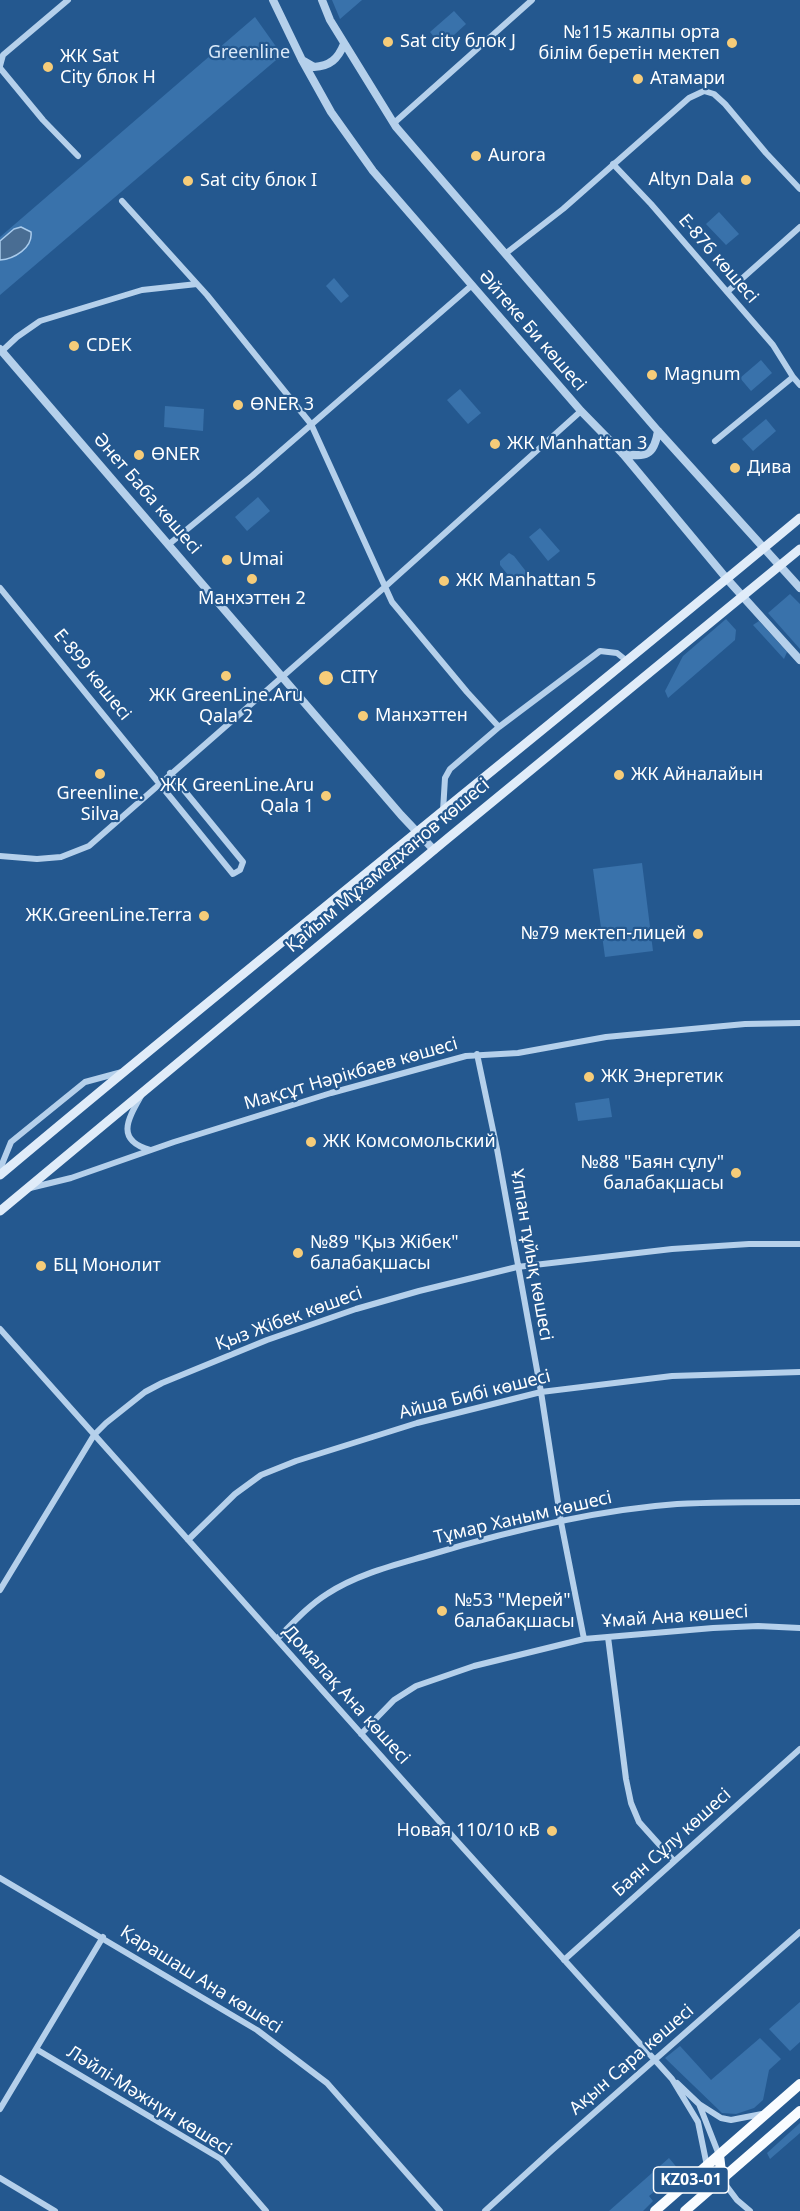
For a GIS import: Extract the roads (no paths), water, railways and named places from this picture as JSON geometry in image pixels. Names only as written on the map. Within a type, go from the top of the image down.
[{"type":"main road","name":"Қайым Мұхамедханов көшесі","points":[[0,1175],[122,1072],[798,520]]},
{"type":"main road","name":"Қайым Мұхамедханов көшесі","points":[[0,1211],[800,549]]},
{"type":"main road","name":"KZ03-01","points":[[655,2211],[800,2084]]},
{"type":"main road","name":"KZ03-01","points":[[685,2211],[800,2111]]},
{"type":"main road","points":[[718,2155],[722,2180]]},
{"type":"main road","points":[[707,2166],[722,2180]]},
{"type":"street","points":[[68,0],[3,55],[0,67],[43,120],[78,156]]},
{"type":"street","name":"Әйтеке Би көшесі","points":[[273,0],[302,60],[331,112],[373,171],[581,411],[623,454],[727,579],[800,660]]},
{"type":"street","name":"Әйтеке Би көшесі","points":[[322,0],[344,44],[394,123],[658,431],[800,588]]},
{"type":"street","points":[[394,123],[532,0]]},
{"type":"street","points":[[302,60],[314,68],[330,64],[335,60],[344,44]]},
{"type":"street","points":[[505,254],[554,216],[689,98],[704,91],[714,94],[725,104],[800,189]]},
{"type":"street","name":"Е-876 көшесі","points":[[614,164],[773,345],[800,385]]},
{"type":"street","points":[[122,201],[197,284],[311,424],[392,602],[467,692],[500,727]]},
{"type":"street","points":[[727,292],[800,227]]},
{"type":"street","points":[[1,350],[40,321],[142,290],[197,284]]},
{"type":"street","points":[[168,544],[252,476],[471,286]]},
{"type":"street","name":"Әнет Баба көшесі","points":[[1,350],[401,815],[434,850]]},
{"type":"street","points":[[716,441],[793,377]]},
{"type":"street","points":[[0,856],[37,859],[61,857],[89,846],[386,586],[581,411]]},
{"type":"street","points":[[623,454],[639,456],[651,452],[656,444],[658,431]]},
{"type":"street","points":[[798,520],[800,510]]},
{"type":"street","name":"Е-899 көшесі","points":[[0,588],[233,874],[240,870],[243,862],[170,773]]},
{"type":"street","points":[[443,811],[445,778],[450,769],[500,727],[600,651],[617,653],[627,661]]},
{"type":"street","name":"Мақсұт Нәрікбаев көшесі","points":[[26,1189],[71,1178],[150,1150],[341,1090],[477,1054],[518,1053],[606,1037],[745,1024],[800,1023]]},
{"type":"street","name":"Ұлпан тұйық көшесі","points":[[477,1054],[497,1149],[541,1392],[561,1522],[584,1639]]},
{"type":"street","points":[[0,1169],[11,1142],[85,1082],[122,1072]]},
{"type":"street","points":[[146,1088],[126,1120],[128,1135],[137,1146],[150,1150]]},
{"type":"street","name":"Қыз Жібек көшесі","points":[[0,1590],[94,1436],[106,1423],[145,1392],[162,1383],[267,1340],[356,1309],[517,1267],[672,1249],[749,1244],[800,1244]]},
{"type":"street","name":"Домалақ Ана көшесі","points":[[0,1329],[361,1734],[656,2060],[672,2079],[698,2122],[707,2166]]},
{"type":"street","name":"Айша Бибі көшесі","points":[[188,1540],[227,1501],[261,1475],[296,1461],[417,1423],[541,1392],[672,1376],[800,1372]]},
{"type":"street","name":"Тұмар Ханым көшесі","points":[[277,1639],[309,1607],[328,1593],[351,1581],[472,1542],[561,1522],[674,1505],[800,1502]]},
{"type":"street","name":"Ұмай Ана көшесі","points":[[361,1734],[394,1700],[416,1686],[474,1666],[584,1639],[713,1628],[758,1626],[800,1628]]},
{"type":"street","points":[[608,1637],[626,1779],[632,1803],[639,1822],[674,1861]]},
{"type":"street","name":"Баян Сұлу көшесі","points":[[564,1960],[800,1749]]},
{"type":"street","name":"Қарашаш Ана көшесі","points":[[0,1878],[257,2030],[327,2083],[440,2211]]},
{"type":"street","name":"Ақын Сара көшесі","points":[[485,2211],[800,1932]]},
{"type":"street","points":[[0,2109],[103,1937]]},
{"type":"street","name":"Ләйлі-Мәжнүн көшесі","points":[[36,2049],[221,2159],[266,2211]]},
{"type":"street","name":"Домалақ Ана көшесі","points":[[672,2079],[699,2104],[718,2155]]},
{"type":"street","points":[[699,2104],[721,2118],[731,2120],[766,2113]]},
{"type":"street","points":[[0,2178],[56,2211]]},
{"type":"street","points":[[722,2180],[737,2200],[750,2211]]},
{"type":"place","name":"Sat city блок J","points":[[388,42]]},
{"type":"place","name":"№115 жалпы орта білім беретін мектеп","points":[[732,43]]},
{"type":"place","name":"ЖК Sat City блок H","points":[[48,67]]},
{"type":"place","name":"Атамари","points":[[638,79]]},
{"type":"place","name":"Aurora","points":[[476,156]]},
{"type":"place","name":"Altyn Dala","points":[[746,180]]},
{"type":"place","name":"Sat city блок I","points":[[188,181]]},
{"type":"place","name":"CDEK","points":[[74,346]]},
{"type":"place","name":"Magnum","points":[[652,375]]},
{"type":"place","name":"ӨNER 3","points":[[238,405]]},
{"type":"place","name":"ЖК Manhattan 3","points":[[495,444]]},
{"type":"place","name":"ӨNER","points":[[139,455]]},
{"type":"place","name":"Дива","points":[[735,468]]},
{"type":"place","name":"Umai","points":[[227,560]]},
{"type":"place","name":"Манхэттен 2","points":[[252,579]]},
{"type":"place","name":"ЖК Manhattan 5","points":[[444,581]]},
{"type":"place","name":"ЖК GreenLine.Aru Qala 2","points":[[226,676]]},
{"type":"place","name":"CITY","points":[[326,678]]},
{"type":"place","name":"Манхэттен","points":[[363,716]]},
{"type":"place","name":"Greenline. Silva","points":[[100,774]]},
{"type":"place","name":"ЖК Айналайын","points":[[619,775]]},
{"type":"place","name":"ЖК GreenLine.Aru Qala 1","points":[[326,796]]},
{"type":"place","name":"ЖК.GreenLine.Terra","points":[[204,916]]},
{"type":"place","name":"№79 мектеп-лицей","points":[[698,934]]},
{"type":"place","name":"ЖК Энергетик","points":[[589,1077]]},
{"type":"place","name":"ЖК Комсомольский","points":[[311,1142]]},
{"type":"place","name":"№88 \"Баян сұлу\" балабақшасы","points":[[736,1173]]},
{"type":"place","name":"№89 \"Қыз Жібек\" балабақшасы","points":[[298,1253]]},
{"type":"place","name":"БЦ Монолит","points":[[41,1266]]},
{"type":"place","name":"№53 \"Мерей\" балабақшасы","points":[[442,1611]]},
{"type":"place","name":"Новая 110/10 кВ","points":[[552,1831]]},
{"type":"park label","name":"Greenline","points":[[249,53]]}]
